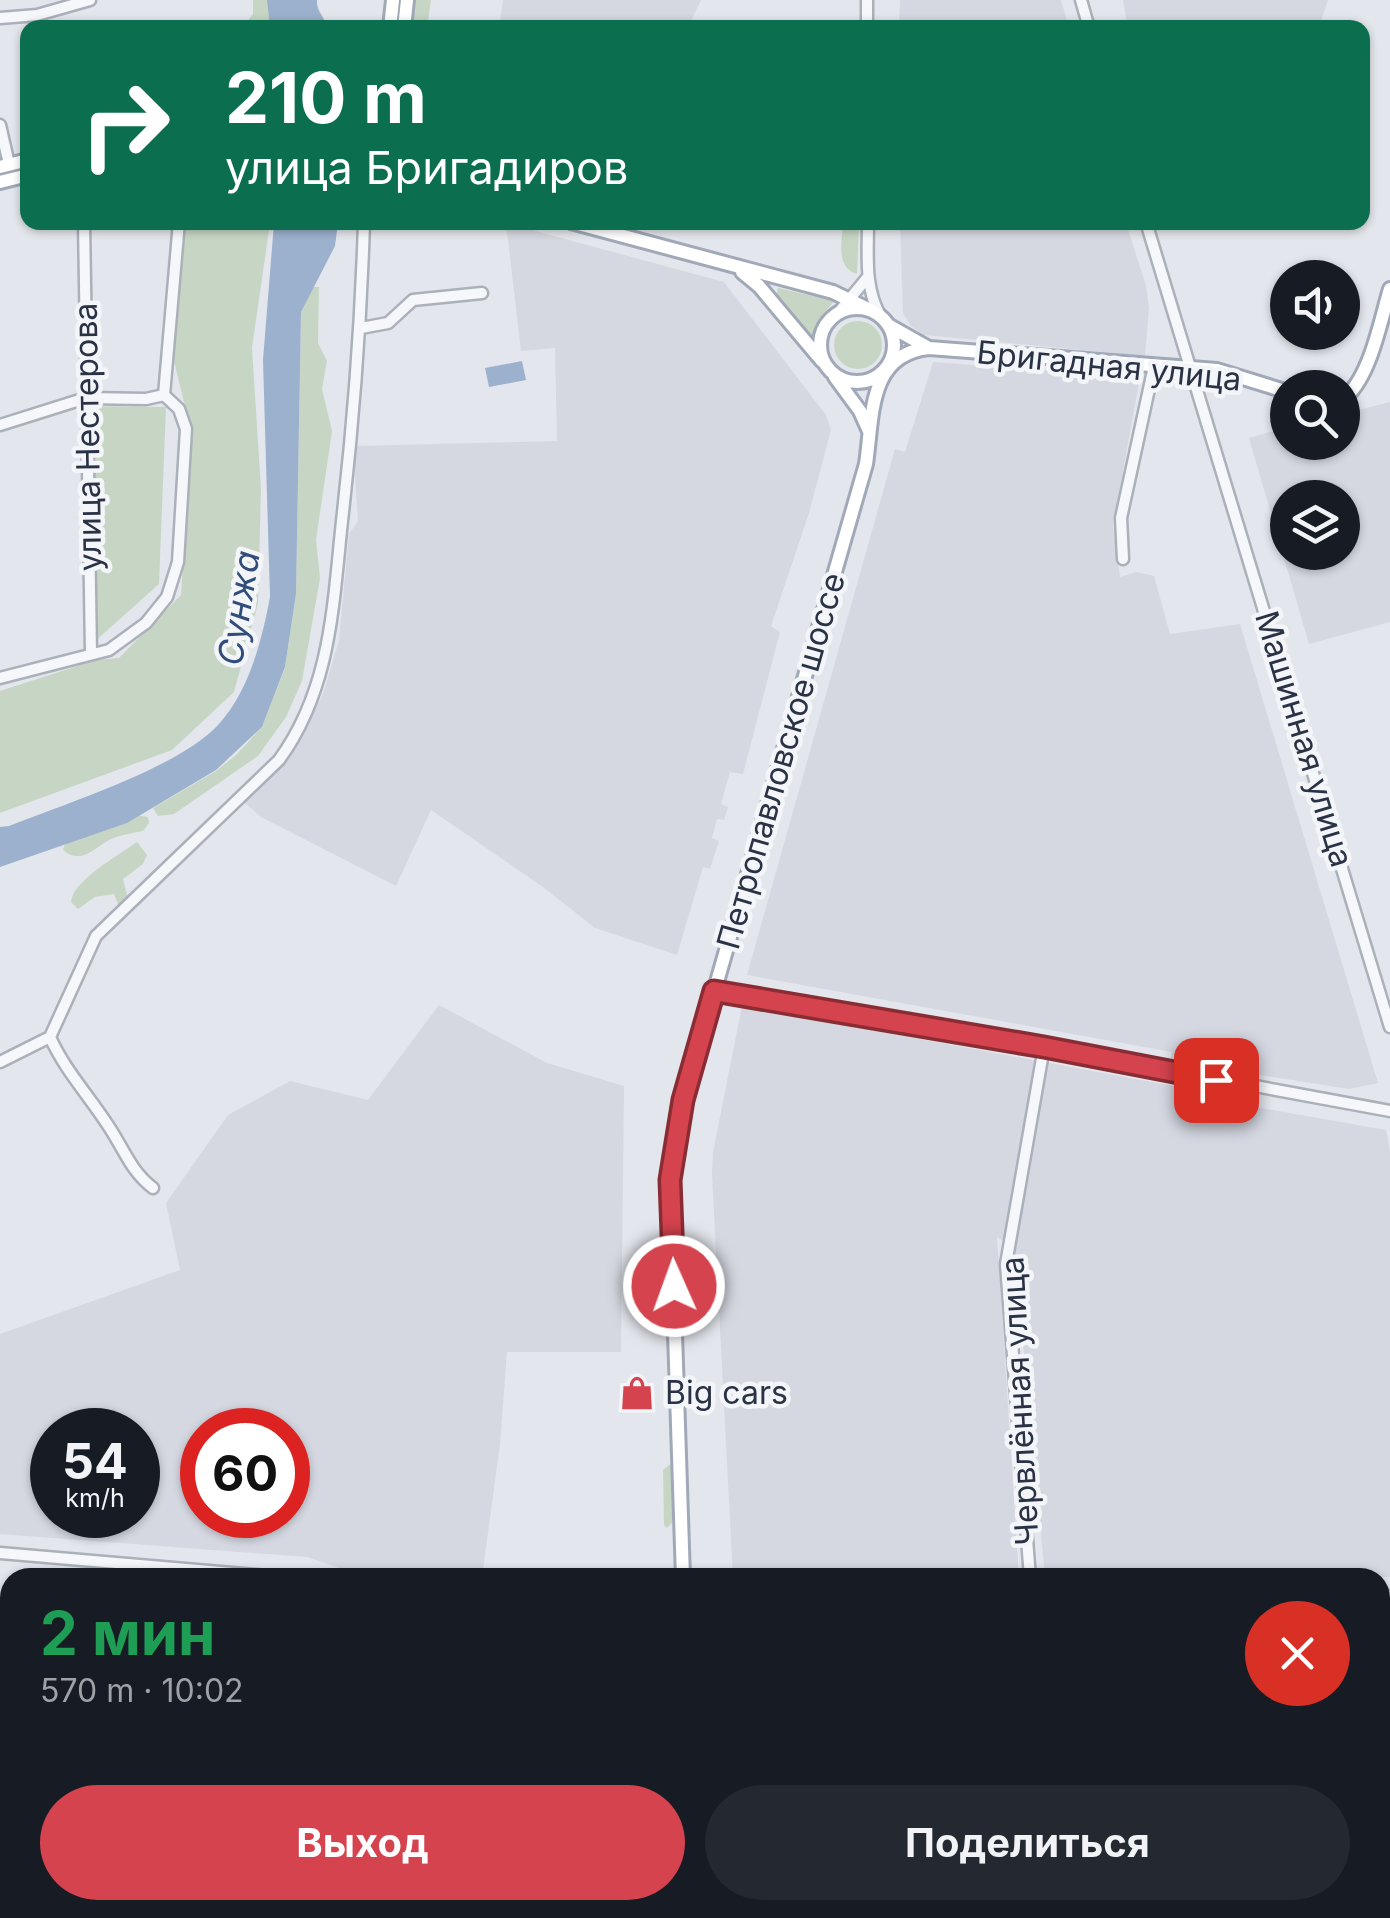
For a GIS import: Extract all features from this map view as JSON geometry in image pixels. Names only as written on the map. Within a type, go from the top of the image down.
[{"type":"main road","points":[[600,230],[851,299],[900,334],[929,348]]},
{"type":"main road","points":[[736,267],[759,286],[828,368],[854,401],[870,434]]},
{"type":"main road","points":[[1360,381],[1384,327],[1390,289]]},
{"type":"main road","points":[[880,317],[849,309],[829,320],[820,341],[828,368],[842,379],[867,380],[899,355],[929,348]]},
{"type":"main road","points":[[880,317],[893,349],[887,365]]},
{"type":"main road","name":"Бригадная улица","points":[[929,348],[1218,370],[1270,386]]},
{"type":"main road","name":"Петропавловское шоссе","points":[[683,1568],[670,1180],[683,1100],[866,464],[878,385],[887,365]]},
{"type":"street","points":[[0,18],[37,16],[90,0]]},
{"type":"street","points":[[0,125],[4,165]]},
{"type":"street","name":"улица Нестерова","points":[[84,230],[91,652]]},
{"type":"street","points":[[164,394],[178,230]]},
{"type":"street","points":[[0,1062],[50,1037],[96,936],[280,760],[296,737],[314,696],[332,628],[361,328],[364,230]]},
{"type":"street","points":[[868,230],[868,278],[872,302],[880,317]]},
{"type":"street","name":"Машинная улица","points":[[1148,230],[1390,1027]]},
{"type":"street","points":[[838,313],[868,278]]},
{"type":"street","points":[[361,328],[388,323],[413,300],[482,293]]},
{"type":"street","points":[[1123,558],[1121,518],[1154,366]]},
{"type":"street","points":[[0,425],[86,398],[146,398],[164,394]]},
{"type":"street","points":[[0,678],[109,650],[146,624],[168,598],[178,562],[186,429],[179,408],[164,394]]},
{"type":"street","points":[[714,991],[1390,1111]]},
{"type":"street","points":[[50,1037],[126,1160],[153,1188]]},
{"type":"street","name":"Червлённая улица","points":[[1029,1568],[1006,1264],[1044,1047]]},
{"type":"street","points":[[0,1552],[179,1568]]},
{"type":"shaded area","points":[[503,0],[701,0],[691,20],[500,20]]},
{"type":"shaded area","points":[[900,0],[1061,0],[1067,20],[899,20]]},
{"type":"shaded area","points":[[1123,0],[1328,0],[1321,20],[1127,20]]},
{"type":"shaded area","points":[[507,230],[532,230],[724,282],[826,415],[831,430],[809,513],[771,626],[780,632],[743,774],[730,772],[721,804],[728,807],[724,820],[717,819],[712,838],[719,841],[710,869],[703,867],[677,955],[595,928],[431,810],[396,886],[261,817],[244,802],[297,745],[323,694],[339,640],[349,534],[358,521],[353,446],[557,441],[555,348],[521,351]]},
{"type":"shaded area","points":[[900,230],[1128,230],[1149,308],[1145,356],[924,335],[911,326],[903,313]]},
{"type":"shaded area","points":[[933,362],[1140,377],[1113,526],[1120,577],[1136,572],[1154,576],[1170,634],[1240,624],[1378,1083],[1349,1089],[1171,1061],[1172,1052],[747,975],[895,449],[905,452]]},
{"type":"shaded area","points":[[1390,402],[1390,622],[1309,644],[1287,570],[1360,570],[1360,480],[1270,480],[1270,510],[1249,438],[1270,432],[1270,460],[1360,460],[1360,410]]},
{"type":"shaded area","points":[[439,1005],[547,1063],[624,1086],[621,1352],[507,1352],[500,1444],[483,1568],[339,1568],[307,1557],[53,1538],[160,1538],[160,1408],[30,1408],[30,1536],[0,1534],[0,1334],[180,1270],[166,1203],[228,1115],[290,1081],[368,1100]]},
{"type":"shaded area","points":[[742,1006],[1227,1096],[1233,1103],[1386,1130],[1390,1151],[1390,1568],[1044,1568],[1014,1247],[997,1237],[1018,1568],[733,1568],[713,1152]]},
{"type":"green space","points":[[253,0],[274,0],[274,20],[248,20],[253,14]]},
{"type":"green space","points":[[414,0],[431,0],[428,20],[413,20]]},
{"type":"green space","points":[[179,230],[269,230],[252,348],[261,489],[258,603],[234,692],[172,750],[0,813],[0,691],[96,660],[119,658],[181,595],[192,435],[174,361]]},
{"type":"green space","points":[[842,230],[859,230],[857,274],[845,266]]},
{"type":"green space","points":[[314,287],[319,287],[318,343],[327,361],[322,389],[332,431],[316,540],[320,578],[302,681],[286,717],[258,756],[174,814],[158,816],[153,808],[216,771],[262,727],[285,668],[296,594],[301,312]]},
{"type":"green space","points":[[778,288],[834,301],[820,318],[813,342],[776,297]]},
{"type":"green space","points":[[858,321],[875,328],[882,345],[875,362],[858,369],[841,362],[834,345],[841,328]]},
{"type":"green space","points":[[89,406],[166,407],[159,584],[92,644]]},
{"type":"green space","points":[[135,815],[148,817],[143,831],[113,838],[81,856],[63,850],[66,841]]},
{"type":"green space","points":[[137,842],[147,855],[143,864],[123,879],[128,899],[118,904],[114,894],[95,897],[78,909],[71,902],[79,886]]},
{"type":"green space","points":[[673,1462],[672,1523],[667,1528],[663,1470]]},
{"type":"water","points":[[267,0],[317,0],[324,20],[269,20]]},
{"type":"water","points":[[273,230],[337,230],[335,246],[301,312],[296,594],[285,667],[262,727],[216,770],[127,823],[0,867],[0,827],[90,795],[177,756],[218,725],[238,697],[258,648],[270,597],[263,360]]},
{"type":"water","points":[[522,361],[526,380],[489,387],[485,368]]},
{"type":"place","name":"Big cars","points":[[637,1393]]},
{"type":"route","points":[[674,1286],[670,1180],[683,1100],[714,991],[1216,1080]]},
{"type":"water label","name":"Сунжа","points":[[239,608]]}]
